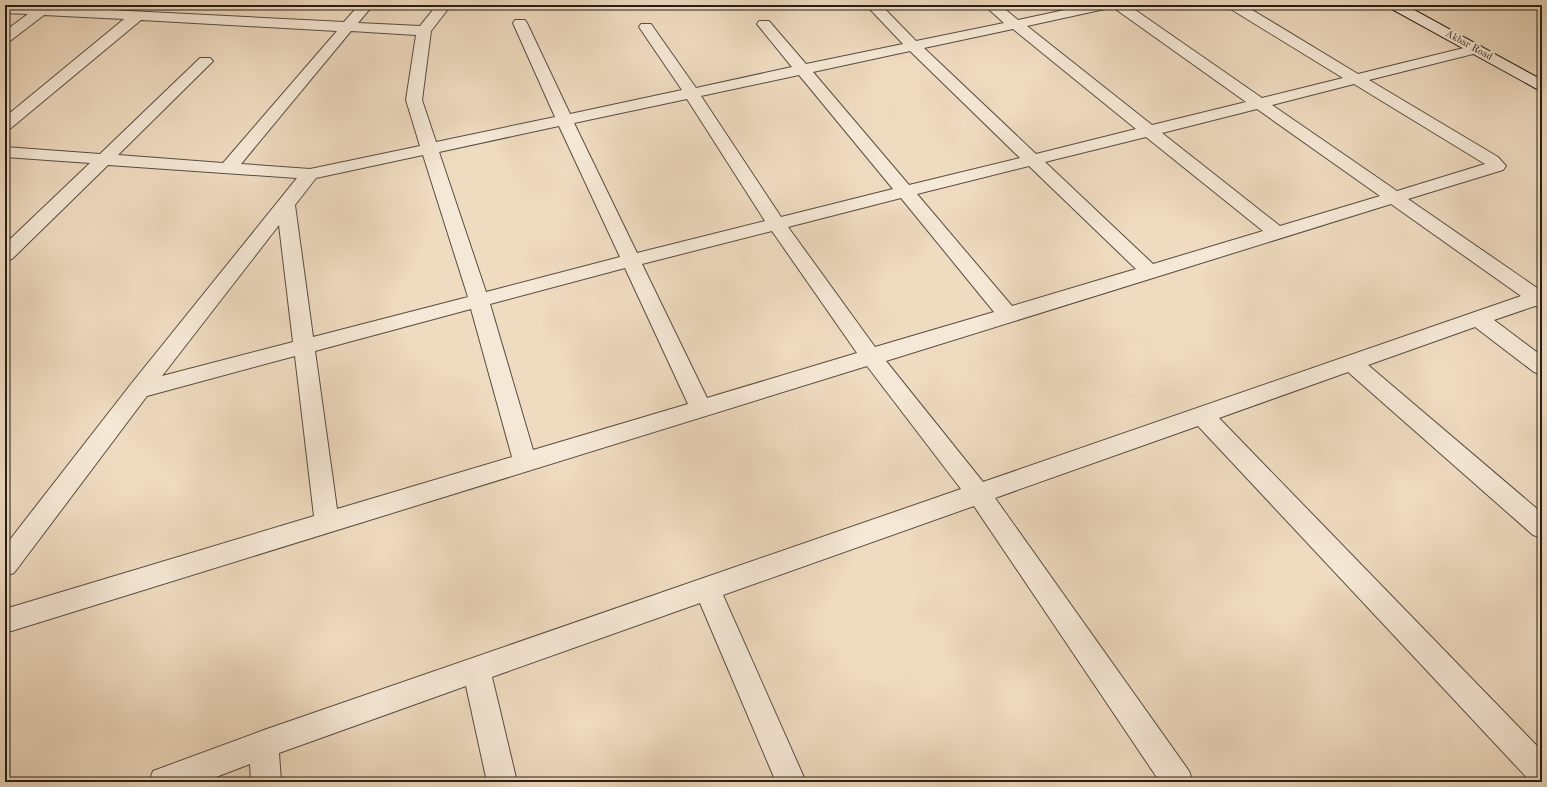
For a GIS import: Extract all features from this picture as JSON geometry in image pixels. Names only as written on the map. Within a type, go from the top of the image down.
[{"type":"street","points":[[5,125],[142,18],[164,5]]},
{"type":"street","points":[[228,168],[366,5]]},
{"type":"street","points":[[444,5],[424,31],[414,100],[479,300],[525,462]]},
{"type":"street","points":[[873,5],[913,46],[1150,272]]},
{"type":"street","points":[[991,5],[1277,233]]},
{"type":"street","points":[[5,152],[310,174],[564,121],[691,92],[1108,5]]},
{"type":"street","points":[[1119,5],[1540,298]]},
{"type":"street","points":[[5,621],[1497,166],[1492,161],[1355,80],[1234,5]]},
{"type":"street","name":"Akbar Road","points":[[1395,5],[1542,86]]},
{"type":"street","points":[[5,38],[45,8]]},
{"type":"street","points":[[5,10],[45,8],[142,18],[424,31]]},
{"type":"street","points":[[520,23],[564,121],[632,260],[701,409]]},
{"type":"street","points":[[764,24],[1008,315]]},
{"type":"street","points":[[646,27],[691,92],[778,225],[871,357],[979,494],[1178,782]]},
{"type":"street","points":[[139,390],[632,260],[778,225],[1476,49]]},
{"type":"street","points":[[5,255],[205,62]]},
{"type":"street","points":[[5,565],[139,390],[310,174]]},
{"type":"street","points":[[286,204],[327,523]]},
{"type":"street","points":[[164,782],[264,744],[1540,298]]},
{"type":"street","points":[[1478,319],[1542,367]]},
{"type":"street","points":[[1351,363],[1542,528]]},
{"type":"street","points":[[1202,416],[1542,772]]},
{"type":"street","points":[[708,589],[791,782]]},
{"type":"street","points":[[476,670],[502,782]]},
{"type":"street","points":[[264,744],[266,782]]}]
